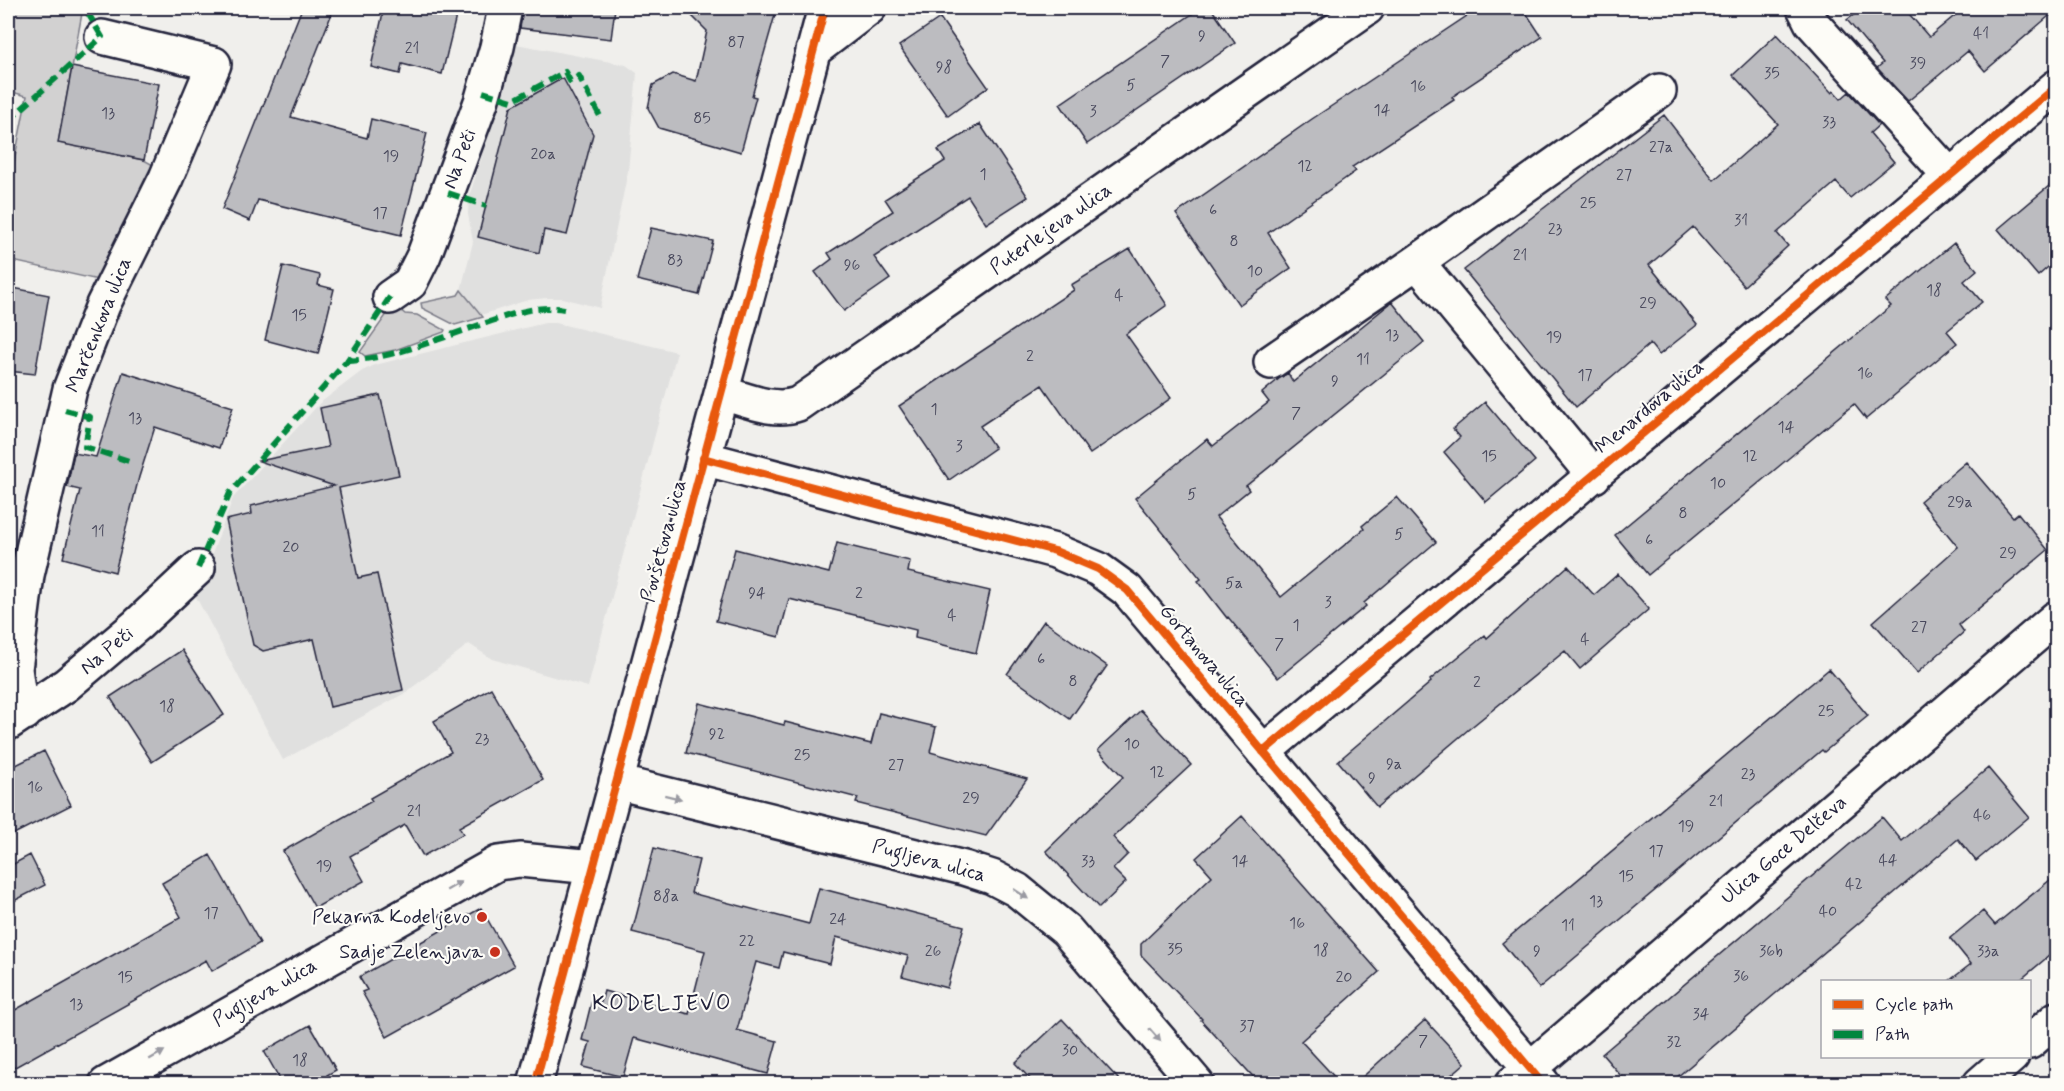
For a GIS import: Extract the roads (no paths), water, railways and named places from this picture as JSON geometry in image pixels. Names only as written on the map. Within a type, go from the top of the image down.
[{"type":"street","name":"Na Peči","points":[[390,297],[410,283],[424,255],[481,102],[497,47],[505,8]]},
{"type":"street","name":"Povšetova ulica","points":[[535,1083],[825,8]]},
{"type":"street","points":[[813,51],[869,8]]},
{"type":"street","name":"Puterlejeva ulica","points":[[722,393],[775,408],[798,404],[1367,8]]},
{"type":"street","points":[[1804,8],[1811,22],[1950,176]]},
{"type":"street","name":"Marčenkova ulica","points":[[16,718],[19,697],[15,669],[27,575],[70,389],[104,304],[166,178],[214,64],[102,37]]},
{"type":"street","name":"Menardova ulica","points":[[1263,752],[2056,87]]},
{"type":"street","points":[[1271,362],[1659,91]]},
{"type":"street","name":"Menardova ulica","points":[[1417,262],[1594,476]]},
{"type":"street","name":"Gortanova ulica","points":[[703,458],[1055,551],[1098,569],[1127,590],[1263,752],[1528,1078]]},
{"type":"street","name":"Na Peči","points":[[16,718],[66,685],[137,625],[198,568]]},
{"type":"street","name":"Ulica Goce Delčeva","points":[[1528,1078],[2056,618]]},
{"type":"street","name":"Pugljeva ulica","points":[[616,782],[964,868],[1017,890],[1066,930],[1197,1083]]},
{"type":"street","name":"Pugljeva ulica","points":[[106,1083],[498,863],[520,860],[593,867]]},
{"type":"street","points":[[2031,1041],[2056,1019]]},
{"type":"street","points":[[1980,1083],[2010,1058]]},
{"type":"place","name":"Pekarna Kodeljevo","points":[[482,917]]},
{"type":"place","name":"Sadje Zelenjava","points":[[495,952]]},
{"type":"district","name":"KODELJEVO","points":[[662,1004]]}]
